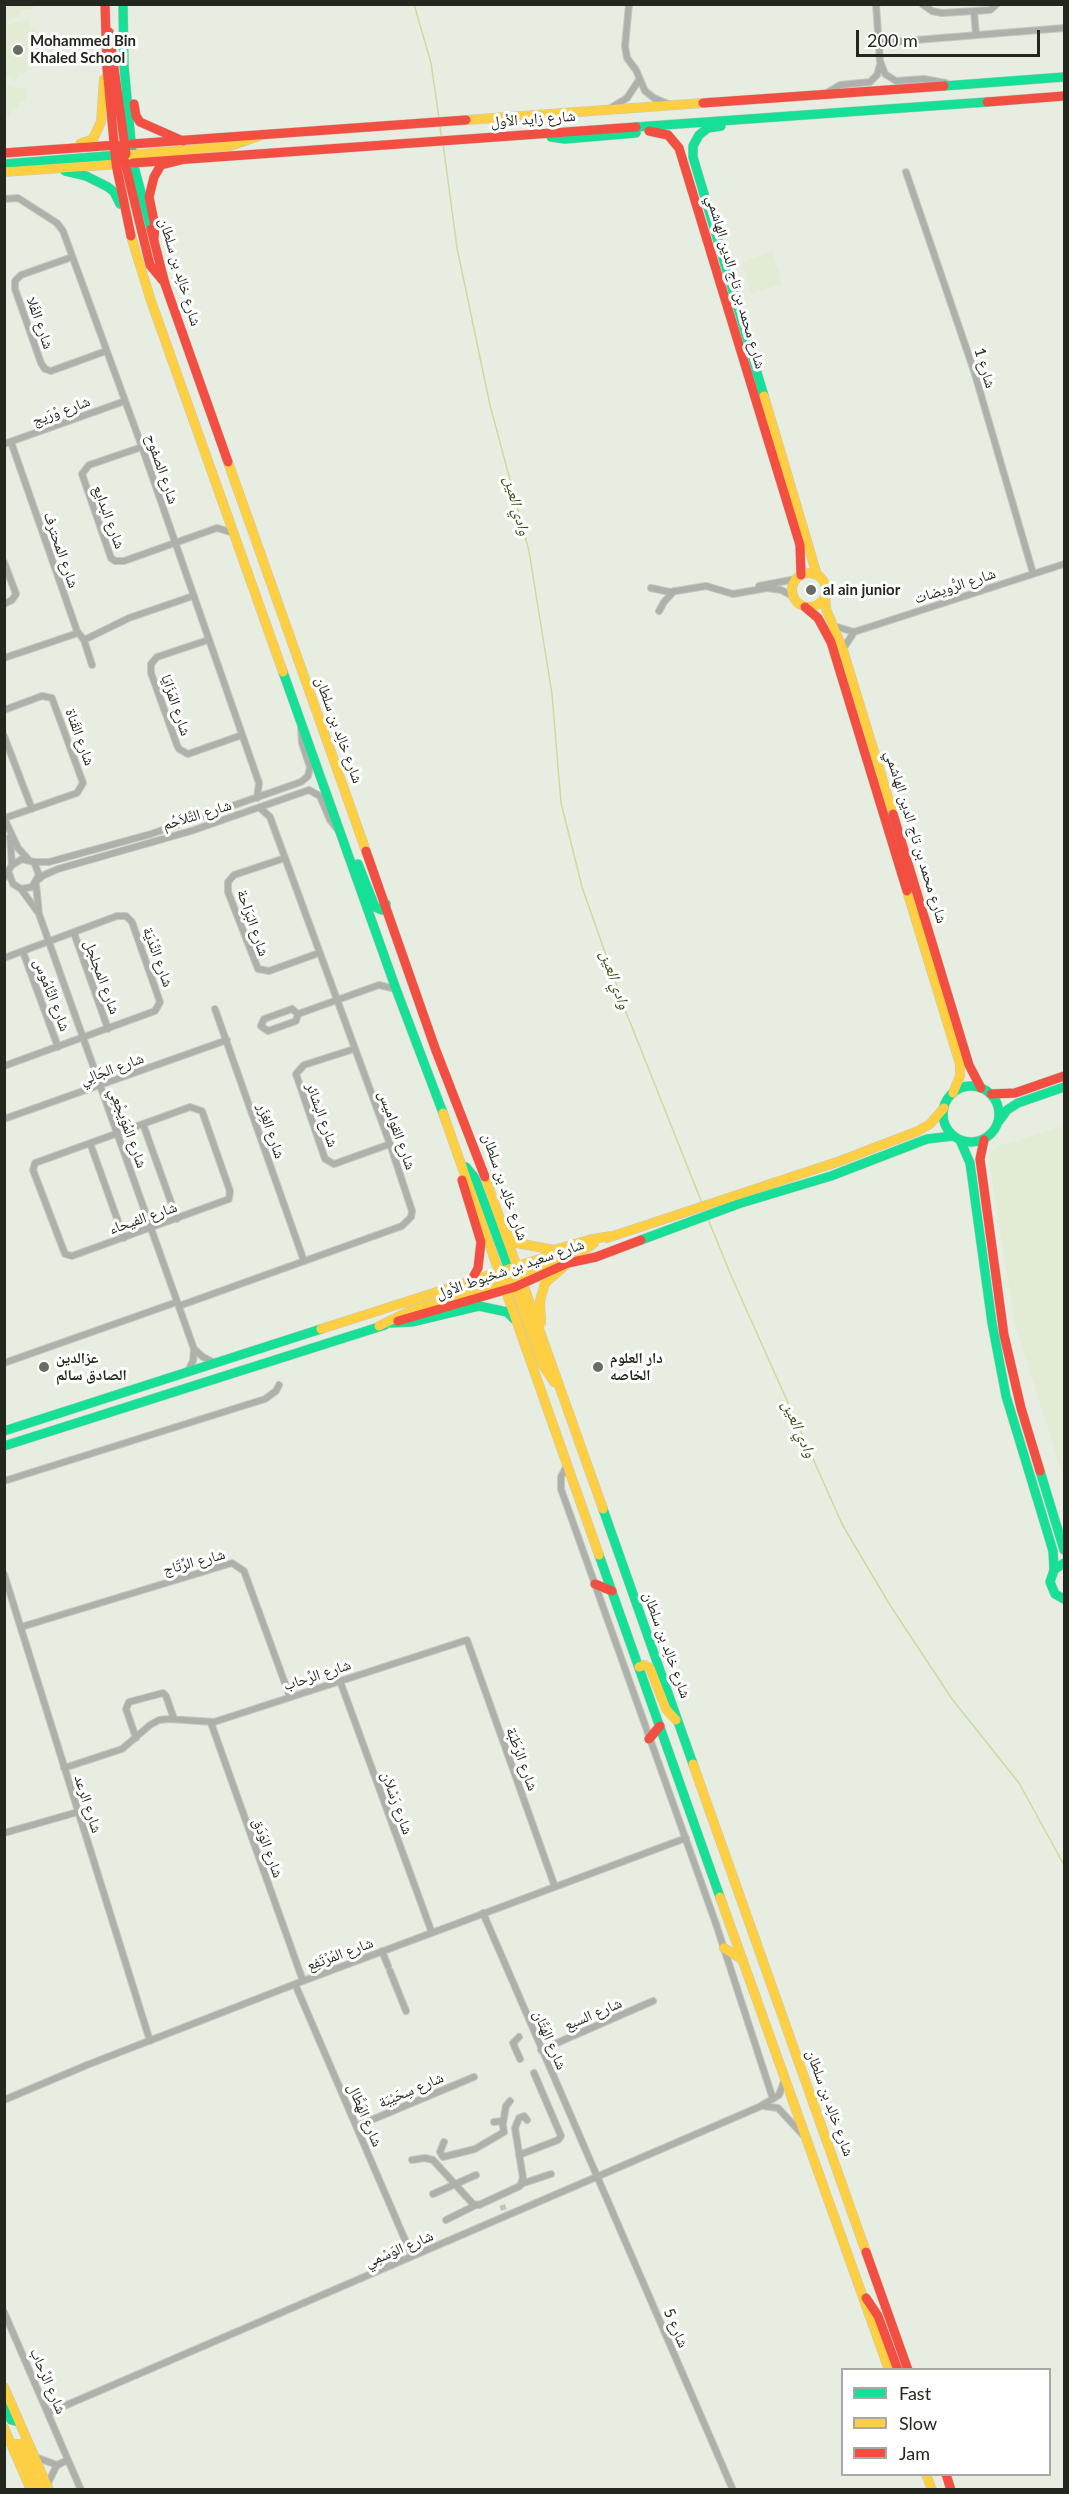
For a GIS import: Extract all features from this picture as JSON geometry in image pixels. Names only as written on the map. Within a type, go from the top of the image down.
[{"type":"main road","name":"شارع خالِد بن سلطان","points":[[105,4],[107,68],[124,154],[165,284],[435,1048],[469,1132],[498,1214],[511,1279],[538,1376],[567,1465],[888,2368]]},
{"type":"main road","name":"شارع خالِد بن سلطان","points":[[123,4],[124,154],[130,233],[150,298],[236,534],[396,989],[462,1163],[511,1279],[543,1340],[907,2368]]},
{"type":"main road","points":[[104,23],[112,45],[124,154],[147,257],[154,272],[165,284]]},
{"type":"main road","points":[[124,66],[131,84],[137,119],[162,133],[183,141]]},
{"type":"main road","points":[[54,150],[86,143],[95,136],[102,118],[102,92],[107,68]]},
{"type":"main road","name":"شارع زايد الأول","points":[[4,172],[57,169],[183,141],[1065,78]]},
{"type":"main road","name":"شارع زايد الأول","points":[[4,153],[54,150],[181,160],[1065,96]]},
{"type":"main road","name":"شارع محمد بن تاج الدين الهاشمي","points":[[788,116],[774,122],[708,128],[696,141],[692,152],[817,575]]},
{"type":"main road","name":"شارع محمد بن تاج الدين الهاشمي","points":[[531,134],[565,139],[658,131],[668,135],[676,142],[800,545],[802,564],[798,577]]},
{"type":"main road","points":[[4,164],[230,147],[259,136]]},
{"type":"main road","points":[[153,243],[155,226],[149,198],[154,177],[161,165],[181,160]]},
{"type":"main road","points":[[57,169],[90,178],[114,192],[130,233]]},
{"type":"main road","points":[[808,573],[817,575],[824,582],[825,596],[819,604],[805,607],[793,596],[792,587],[798,577],[808,573]]},
{"type":"main road","name":"شارع محمد بن تاج الدين الهاشمي","points":[[825,596],[825,609],[843,650],[969,1065],[981,1088]]},
{"type":"main road","name":"شارع محمد بن تاج الدين الهاشمي","points":[[805,607],[818,618],[831,642],[891,835],[960,1064],[960,1077],[953,1093]]},
{"type":"main road","points":[[277,655],[282,651],[288,653],[302,688],[313,703]]},
{"type":"main road","points":[[346,848],[357,861],[376,909],[382,910],[386,904]]},
{"type":"main road","points":[[991,1094],[1015,1093],[1065,1076]]},
{"type":"main road","points":[[999,1121],[997,1103],[991,1094],[981,1088],[969,1086],[953,1093],[944,1108],[945,1124],[957,1138],[970,1163],[992,1323],[1006,1396],[1053,1551],[1054,1570],[1051,1586],[1055,1594],[1064,1599]]},
{"type":"main road","points":[[957,1138],[969,1143],[984,1140],[995,1130],[1007,1110],[1018,1103],[1065,1087]]},
{"type":"main road","name":"شارع سعيد بن شخبوط الأول","points":[[4,1431],[470,1283],[511,1279],[596,1257],[736,1199],[918,1131],[936,1120],[944,1108]]},
{"type":"main road","name":"شارع سعيد بن شخبوط الأول","points":[[4,1446],[391,1323],[578,1255],[594,1243],[652,1223],[736,1199],[831,1176],[927,1139],[957,1138]]},
{"type":"main road","points":[[984,1140],[980,1159],[1004,1335],[1021,1408],[1065,1550]]},
{"type":"main road","points":[[462,1163],[465,1194],[482,1242],[478,1268],[470,1283]]},
{"type":"main road","points":[[498,1214],[512,1239],[520,1244],[554,1250],[612,1236]]},
{"type":"main road","points":[[543,1340],[540,1307],[545,1283],[568,1263]]},
{"type":"main road","points":[[379,1326],[412,1310],[511,1279],[543,1364],[558,1386]]},
{"type":"main road","points":[[391,1323],[422,1320],[471,1306],[507,1311],[513,1317],[528,1359],[538,1376]]},
{"type":"main road","points":[[1054,1570],[1065,1563]]},
{"type":"main road","points":[[595,1584],[612,1591]]},
{"type":"main road","points":[[639,1667],[646,1665],[650,1668],[666,1709],[678,1721]]},
{"type":"main road","points":[[649,1739],[660,1726]]},
{"type":"main road","points":[[724,1948],[743,1960]]},
{"type":"main road","points":[[860,2291],[878,2316],[897,2368]]},
{"type":"main road","points":[[4,2387],[46,2488]]},
{"type":"main road","points":[[4,2405],[11,2420],[20,2422]]},
{"type":"main road","points":[[4,2428],[31,2490]]},
{"type":"main road","points":[[11,2444],[21,2444],[46,2488]]},
{"type":"main road","points":[[926,2476],[932,2490]]},
{"type":"street","points":[[629,4],[625,50],[645,91],[672,105]]},
{"type":"street","points":[[824,95],[840,85],[866,83],[873,80],[878,72],[880,61],[876,4]]},
{"type":"street","points":[[922,4],[937,12],[992,10],[997,4]]},
{"type":"street","points":[[974,11],[976,35]]},
{"type":"street","points":[[879,43],[1065,28]]},
{"type":"street","points":[[880,61],[885,74],[893,80],[930,80],[955,85]]},
{"type":"street","points":[[606,110],[627,98],[639,79]]},
{"type":"street","name":"شارع 1","points":[[906,172],[974,371],[1033,573]]},
{"type":"street","name":"شارع الصفوح","points":[[4,199],[18,198],[57,223],[63,231],[142,447],[259,783],[257,798]]},
{"type":"street","name":"شارع الفَلا","points":[[72,258],[21,275],[15,281],[15,289],[41,363],[47,370],[54,370],[106,351]]},
{"type":"street","name":"شارع وْرَيج","points":[[8,443],[125,401]]},
{"type":"street","name":"شارع المحترف","points":[[8,443],[92,665]]},
{"type":"street","name":"شارع البدايع","points":[[142,447],[89,465],[82,478],[109,554],[115,561],[124,561],[218,528]]},
{"type":"street","points":[[218,528],[224,520],[226,509]]},
{"type":"street","points":[[218,528],[227,529],[236,534]]},
{"type":"street","points":[[4,562],[15,594],[12,600],[4,604]]},
{"type":"street","name":"شارع الرُّويضات","points":[[854,632],[1065,564]]},
{"type":"street","points":[[754,590],[765,584],[798,577]]},
{"type":"street","points":[[651,588],[674,591],[701,585],[733,594],[774,588],[793,596]]},
{"type":"street","points":[[659,611],[674,591]]},
{"type":"street","points":[[84,640],[129,618],[193,596]]},
{"type":"street","points":[[834,626],[854,632],[843,650]]},
{"type":"street","points":[[4,658],[78,633]]},
{"type":"street","name":"شارع المَزَايَا","points":[[208,640],[156,657],[151,664],[177,745],[179,749],[188,754],[242,735]]},
{"type":"street","name":"شارع القَناة","points":[[4,710],[42,696],[52,698],[83,787],[77,793],[5,818]]},
{"type":"street","name":"شارع التَّلاَحُم","points":[[31,861],[49,862],[151,834],[301,782],[308,776],[310,767],[302,743],[302,724]]},
{"type":"street","points":[[4,736],[32,809]]},
{"type":"street","points":[[259,783],[271,793]]},
{"type":"street","name":"شارع التَّلاَحُم","points":[[37,882],[44,875],[57,869],[260,808],[304,791],[316,792],[320,796],[333,825],[341,834]]},
{"type":"street","points":[[270,817],[273,803]]},
{"type":"street","name":"شارع القواميس","points":[[4,1363],[304,1261],[407,1222],[411,1217],[411,1206],[390,1144],[270,817],[260,808]]},
{"type":"street","points":[[5,818],[18,848],[39,870],[37,882],[26,889],[5,888]]},
{"type":"street","points":[[9,827],[12,865],[7,875],[19,888]]},
{"type":"street","name":"شارع البَرَاحة","points":[[285,858],[234,874],[228,882],[228,892],[258,969],[268,971],[319,953]]},
{"type":"street","points":[[12,865],[22,859],[31,861]]},
{"type":"street","name":"شارع المُوَيجْعِي","points":[[37,882],[39,914],[194,1349]]},
{"type":"street","name":"شارع المُوَيجْعِي","points":[[19,888],[39,914]]},
{"type":"street","name":"شارع النَّدْيَة","points":[[4,958],[117,916],[126,916],[132,922],[160,998],[160,1006],[155,1011],[4,1066]]},
{"type":"street","name":"شارع المجلجل","points":[[74,933],[108,1029]]},
{"type":"street","name":"شارع النَّامُوس","points":[[22,952],[58,1047]]},
{"type":"street","points":[[298,1014],[379,985],[386,978],[389,969]]},
{"type":"street","points":[[379,985],[396,989]]},
{"type":"street","name":"شارع الغِزَر","points":[[215,1009],[304,1261]]},
{"type":"street","points":[[292,1009],[298,1014],[296,1021],[268,1031],[261,1026],[264,1019],[292,1009]]},
{"type":"street","name":"شارع الجَالِي","points":[[4,1119],[227,1040]]},
{"type":"street","name":"شارع البشائر","points":[[354,1049],[304,1065],[296,1074],[325,1159],[334,1164],[390,1144]]},
{"type":"street","name":"شارع الفيحاء","points":[[190,1107],[202,1111],[230,1197],[225,1203],[67,1256],[33,1165],[37,1161],[143,1124],[190,1107]]},
{"type":"street","points":[[143,1124],[177,1219]]},
{"type":"street","points":[[90,1143],[124,1238]]},
{"type":"street","points":[[194,1349],[203,1358],[218,1364]]},
{"type":"street","points":[[185,1375],[193,1361],[194,1349]]},
{"type":"street","points":[[4,1481],[265,1399],[276,1391],[279,1385]]},
{"type":"street","points":[[567,1465],[561,1477],[561,1489],[686,1838],[773,2099]]},
{"type":"street","name":"شارع الرِّتَاج","points":[[21,1627],[232,1563],[244,1571],[290,1697]]},
{"type":"street","name":"شارع الرعد","points":[[4,1574],[150,2041]]},
{"type":"street","name":"شارع الرِّحاب","points":[[64,1768],[122,1749],[154,1722],[174,1719],[211,1723],[467,1640]]},
{"type":"street","name":"شارع الرُطَبَة","points":[[467,1640],[555,1887]]},
{"type":"street","name":"شارع رَسْلاَن","points":[[340,1681],[432,1933]]},
{"type":"street","points":[[136,1738],[126,1709],[129,1702],[163,1693],[174,1719]]},
{"type":"street","name":"شارع الوَدَق","points":[[211,1723],[303,1981]]},
{"type":"street","points":[[4,1833],[78,1812]]},
{"type":"street","name":"شارع المُرْتَفِع","points":[[4,2100],[295,1984],[686,1838]]},
{"type":"street","name":"شارع الهَتَّان","points":[[483,1913],[596,2176]]},
{"type":"street","points":[[382,1951],[406,2011]]},
{"type":"street","name":"شارع الهَطَّال","points":[[295,1984],[412,2256]]},
{"type":"street","name":"شارع السبع","points":[[541,2050],[653,2001]]},
{"type":"street","points":[[520,2059],[513,2043],[533,2030]]},
{"type":"street","points":[[519,2155],[558,2140],[561,2136],[534,2073]]},
{"type":"street","name":"شارع سِحَيْبَة","points":[[357,2126],[474,2077]]},
{"type":"street","name":"شارع الوَسْمِي","points":[[48,2413],[412,2256],[504,2211],[596,2176],[759,2107],[779,2095],[785,2079]]},
{"type":"street","points":[[441,2156],[475,2149],[504,2127],[506,2106],[510,2102]]},
{"type":"street","points":[[759,2107],[778,2108],[789,2118],[808,2143]]},
{"type":"street","points":[[446,2220],[476,2205],[518,2189],[523,2178],[515,2132],[519,2118],[524,2116],[527,2121]]},
{"type":"street","points":[[494,2122],[500,2120],[504,2127],[515,2132]]},
{"type":"street","points":[[438,2164],[441,2156],[440,2149],[444,2142]]},
{"type":"street","points":[[412,2160],[429,2158],[438,2164],[476,2205]]},
{"type":"street","points":[[521,2184],[551,2174]]},
{"type":"street","points":[[434,2194],[476,2175]]},
{"type":"street","name":"شارع 5","points":[[596,2176],[733,2490]]},
{"type":"street","points":[[498,2197],[504,2211]]},
{"type":"street","name":"شارع الرِّحاب","points":[[4,2312],[81,2490]]},
{"type":"street","points":[[35,2457],[57,2465]]},
{"type":"street","points":[[46,2488],[57,2465],[68,2460]]},
{"type":"shaded area","name":"Mohammed Bin Khaled School","points":[[4,5],[34,5],[34,8],[20,11],[19,16],[9,19],[8,25],[29,18],[31,30],[35,28],[37,35],[32,37],[34,41],[31,59],[27,60],[26,65],[29,69],[24,74],[21,72],[14,82],[5,73]]},
{"type":"shaded area","name":"Mohammed Bin Khaled School","points":[[4,86],[27,89],[25,102],[20,102],[18,109],[14,109],[6,119]]},
{"type":"shaded area","points":[[772,252],[782,284],[751,294],[742,263]]},
{"type":"shaded area","points":[[1064,1126],[1064,1480],[1015,1324],[988,1156],[995,1147]]},
{"type":"waterway","name":"وادي العين","points":[[414,4],[431,63],[439,118]]},
{"type":"waterway","name":"وادي العين","points":[[440,125],[441,135]]},
{"type":"waterway","name":"وادي العين","points":[[443,143],[457,248],[490,405],[529,551],[552,694],[561,803],[582,887],[626,1012],[702,1203]]},
{"type":"waterway","name":"وادي العين","points":[[708,1219],[843,1526],[890,1605],[952,1699],[1019,1783],[1064,1865]]},
{"type":"tunnel","points":[[502,2205],[504,2210]]},
{"type":"traffic: fast","points":[[123,4],[124,66],[133,163],[151,229]]},
{"type":"traffic: fast","points":[[944,86],[1064,77]]},
{"type":"traffic: fast","points":[[636,127],[987,102]]},
{"type":"traffic: fast","points":[[721,126],[708,128],[699,135],[693,146],[693,157],[764,396]]},
{"type":"traffic: fast","points":[[551,137],[565,139],[636,133]]},
{"type":"traffic: fast","points":[[4,164],[119,155]]},
{"type":"traffic: fast","points":[[65,171],[86,176],[108,187],[114,192],[120,204]]},
{"type":"traffic: fast","points":[[283,672],[396,989],[443,1113]]},
{"type":"traffic: fast","points":[[358,864],[375,907],[382,910],[386,904]]},
{"type":"traffic: fast","points":[[966,1086],[976,1086],[991,1094],[997,1103],[999,1114],[997,1125],[991,1134],[976,1142],[966,1142],[955,1137],[948,1130],[943,1119],[943,1109],[948,1098],[955,1091],[966,1086]]},
{"type":"traffic: fast","points":[[999,1121],[1007,1110],[1018,1103],[1064,1087]]},
{"type":"traffic: fast","points":[[641,1240],[738,1204],[831,1176],[927,1139],[953,1136]]},
{"type":"traffic: fast","points":[[960,1140],[970,1163],[992,1323],[1006,1396],[1053,1551],[1054,1570]]},
{"type":"traffic: fast","points":[[466,1167],[475,1178],[513,1280]]},
{"type":"traffic: fast","points":[[391,1323],[412,1322],[479,1306],[507,1312],[514,1319]]},
{"type":"traffic: fast","points":[[4,1446],[385,1325]]},
{"type":"traffic: fast","points":[[4,1431],[321,1329]]},
{"type":"traffic: fast","points":[[1040,1471],[1064,1550]]},
{"type":"traffic: fast","points":[[603,1509],[693,1764]]},
{"type":"traffic: fast","points":[[599,1555],[720,1897]]},
{"type":"traffic: fast","points":[[1064,1563],[1054,1570],[1050,1582],[1055,1594],[1064,1599]]},
{"type":"traffic: fast","points":[[4,2405],[11,2420],[19,2422]]},
{"type":"traffic: slow","points":[[80,144],[93,139],[101,122],[104,79]]},
{"type":"traffic: slow","points":[[466,120],[703,103]]},
{"type":"traffic: slow","points":[[129,155],[230,146],[259,136]]},
{"type":"traffic: slow","points":[[4,172],[119,164]]},
{"type":"traffic: slow","points":[[131,236],[150,298],[283,672]]},
{"type":"traffic: slow","points":[[764,396],[817,575]]},
{"type":"traffic: slow","points":[[228,462],[366,851]]},
{"type":"traffic: slow","points":[[809,573],[821,578],[826,590],[821,602],[809,607],[797,602],[792,590],[797,578],[809,573]]},
{"type":"traffic: slow","points":[[825,596],[826,609],[843,650],[893,814]]},
{"type":"traffic: slow","points":[[907,891],[960,1064],[960,1076],[953,1093]]},
{"type":"traffic: slow","points":[[607,1238],[840,1161],[918,1131],[930,1124],[944,1108]]},
{"type":"traffic: slow","points":[[443,1113],[599,1555]]},
{"type":"traffic: slow","points":[[485,1177],[603,1509]]},
{"type":"traffic: slow","points":[[508,1233],[517,1243],[554,1250],[612,1236]]},
{"type":"traffic: slow","points":[[516,1277],[578,1255],[594,1243]]},
{"type":"traffic: slow","points":[[321,1329],[565,1251]]},
{"type":"traffic: slow","points":[[541,1323],[540,1301],[545,1283],[568,1263]]},
{"type":"traffic: slow","points":[[379,1326],[412,1310],[512,1280],[516,1267]]},
{"type":"traffic: slow","points":[[508,1278],[512,1280],[515,1287],[542,1364],[554,1382]]},
{"type":"traffic: slow","points":[[639,1667],[644,1665],[650,1668],[666,1709],[676,1720]]},
{"type":"traffic: slow","points":[[693,1764],[866,2252]]},
{"type":"traffic: slow","points":[[720,1897],[888,2368]]},
{"type":"traffic: slow","points":[[724,1948],[743,1960]]},
{"type":"traffic: slow","points":[[4,2387],[49,2490]]},
{"type":"traffic: slow","points":[[4,2428],[31,2490]]},
{"type":"traffic: slow","points":[[11,2444],[21,2444],[41,2490]]},
{"type":"traffic: slow","points":[[927,2476],[932,2490]]},
{"type":"traffic: jam","points":[[105,4],[107,68],[116,164],[131,236]]},
{"type":"traffic: jam","points":[[109,32],[126,154]]},
{"type":"traffic: jam","points":[[703,103],[944,86]]},
{"type":"traffic: jam","points":[[987,102],[1064,96]]},
{"type":"traffic: jam","points":[[134,104],[136,116],[140,122],[183,141]]},
{"type":"traffic: jam","points":[[132,144],[466,120]]},
{"type":"traffic: jam","points":[[133,163],[636,127]]},
{"type":"traffic: jam","points":[[649,131],[668,135],[679,148],[800,545],[801,575]]},
{"type":"traffic: jam","points":[[113,145],[124,159],[150,265],[165,283]]},
{"type":"traffic: jam","points":[[4,153],[117,145]]},
{"type":"traffic: jam","points":[[154,238],[155,226],[149,197],[154,177],[161,165],[181,160]]},
{"type":"traffic: jam","points":[[151,229],[165,284],[228,462]]},
{"type":"traffic: jam","points":[[805,607],[818,618],[831,642],[907,891]]},
{"type":"traffic: jam","points":[[893,814],[969,1065],[981,1088]]},
{"type":"traffic: jam","points":[[366,851],[435,1048],[485,1177]]},
{"type":"traffic: jam","points":[[991,1094],[1015,1093],[1064,1076]]},
{"type":"traffic: jam","points":[[984,1140],[980,1159],[1004,1335],[1021,1408],[1040,1471]]},
{"type":"traffic: jam","points":[[462,1180],[481,1242],[478,1268],[470,1283]]},
{"type":"traffic: jam","points":[[398,1321],[515,1287],[568,1263],[596,1257],[641,1240]]},
{"type":"traffic: jam","points":[[595,1584],[612,1591]]},
{"type":"traffic: jam","points":[[649,1739],[660,1726]]},
{"type":"traffic: jam","points":[[866,2252],[907,2368]]},
{"type":"traffic: jam","points":[[866,2298],[878,2316],[897,2368]]},
{"type":"traffic: jam","points":[[947,2476],[951,2490]]},
{"type":"place","name":"Mohammed Bin Khaled School","points":[[18,50]]},
{"type":"place","name":"al ain junior","points":[[811,590]]},
{"type":"place","name":"عزالدين الصادق سالم","points":[[44,1367]]},
{"type":"place","name":"دار العلوم الخاصه","points":[[598,1367]]}]
